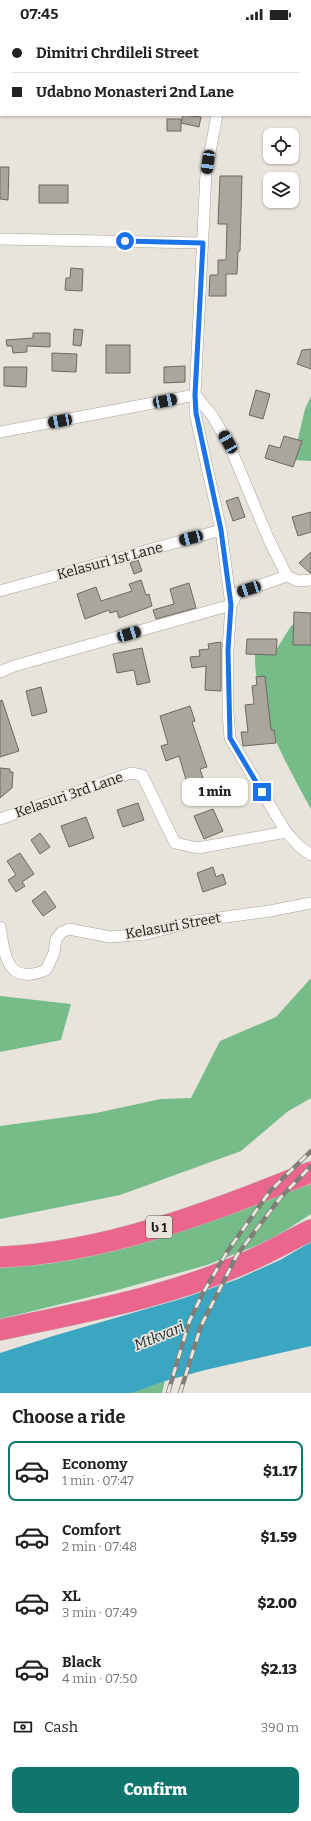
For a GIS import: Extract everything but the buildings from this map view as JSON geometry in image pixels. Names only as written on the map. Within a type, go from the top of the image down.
[{"type":"highway","name":"ს 1","points":[[0,1257],[25,1256],[61,1251],[150,1229],[195,1216],[311,1172]]},
{"type":"highway","points":[[0,1330],[88,1311],[199,1280],[248,1262],[311,1230]]},
{"type":"street","points":[[217,116],[206,173],[195,395],[196,413],[221,530],[231,605],[228,650],[230,738],[286,832],[299,846],[311,855]]},
{"type":"street","points":[[0,239],[203,243]]},
{"type":"street","points":[[0,432],[195,395]]},
{"type":"street","points":[[195,395],[211,414],[228,442],[268,540],[287,576],[298,581],[311,580]]},
{"type":"street","name":"Kelasuri 1st Lane","points":[[0,591],[221,530]]},
{"type":"street","points":[[231,605],[236,593],[287,576]]},
{"type":"street","points":[[0,672],[14,666],[231,605]]},
{"type":"street","name":"Kelasuri 3rd Lane","points":[[0,819],[131,773],[142,775],[175,843],[198,848],[286,832]]},
{"type":"street","name":"Kelasuri Street","points":[[0,927],[5,956],[11,968],[21,973],[35,975],[46,970],[54,953],[56,939],[62,932],[69,929],[110,937],[146,934],[196,921],[270,911],[311,903]]},
{"type":"green space","points":[[311,396],[311,461],[293,460],[305,409]]},
{"type":"green space","points":[[311,612],[311,809],[291,773],[265,713],[259,693],[255,652],[274,653],[291,626]]},
{"type":"green space","points":[[311,978],[311,1098],[287,1112],[241,1151],[120,1195],[0,1219],[0,1126],[96,1113],[161,1099],[191,1098],[220,1041],[276,1017]]},
{"type":"green space","points":[[0,996],[71,1004],[61,1040],[0,1052]]},
{"type":"green space","points":[[311,1184],[311,1214],[271,1240],[207,1265],[114,1291],[0,1319],[0,1268],[72,1260],[169,1235]]},
{"type":"green space","points":[[165,1381],[162,1393],[132,1393],[134,1392]]},
{"type":"water","name":"Mtkvari","points":[[311,1242],[311,1346],[205,1370],[165,1381],[132,1393],[0,1393],[0,1353],[184,1298],[238,1279],[280,1260]]},
{"type":"railway","points":[[168,1393],[189,1322],[203,1293],[227,1252],[270,1191],[311,1151]]},
{"type":"railway","points":[[180,1393],[201,1326],[237,1255],[281,1197],[311,1166]]},
{"type":"route","points":[[125,241],[203,243],[195,395],[196,413],[221,530],[231,605],[228,650],[228,713],[230,738],[238,754],[249,769],[262,792]]}]
